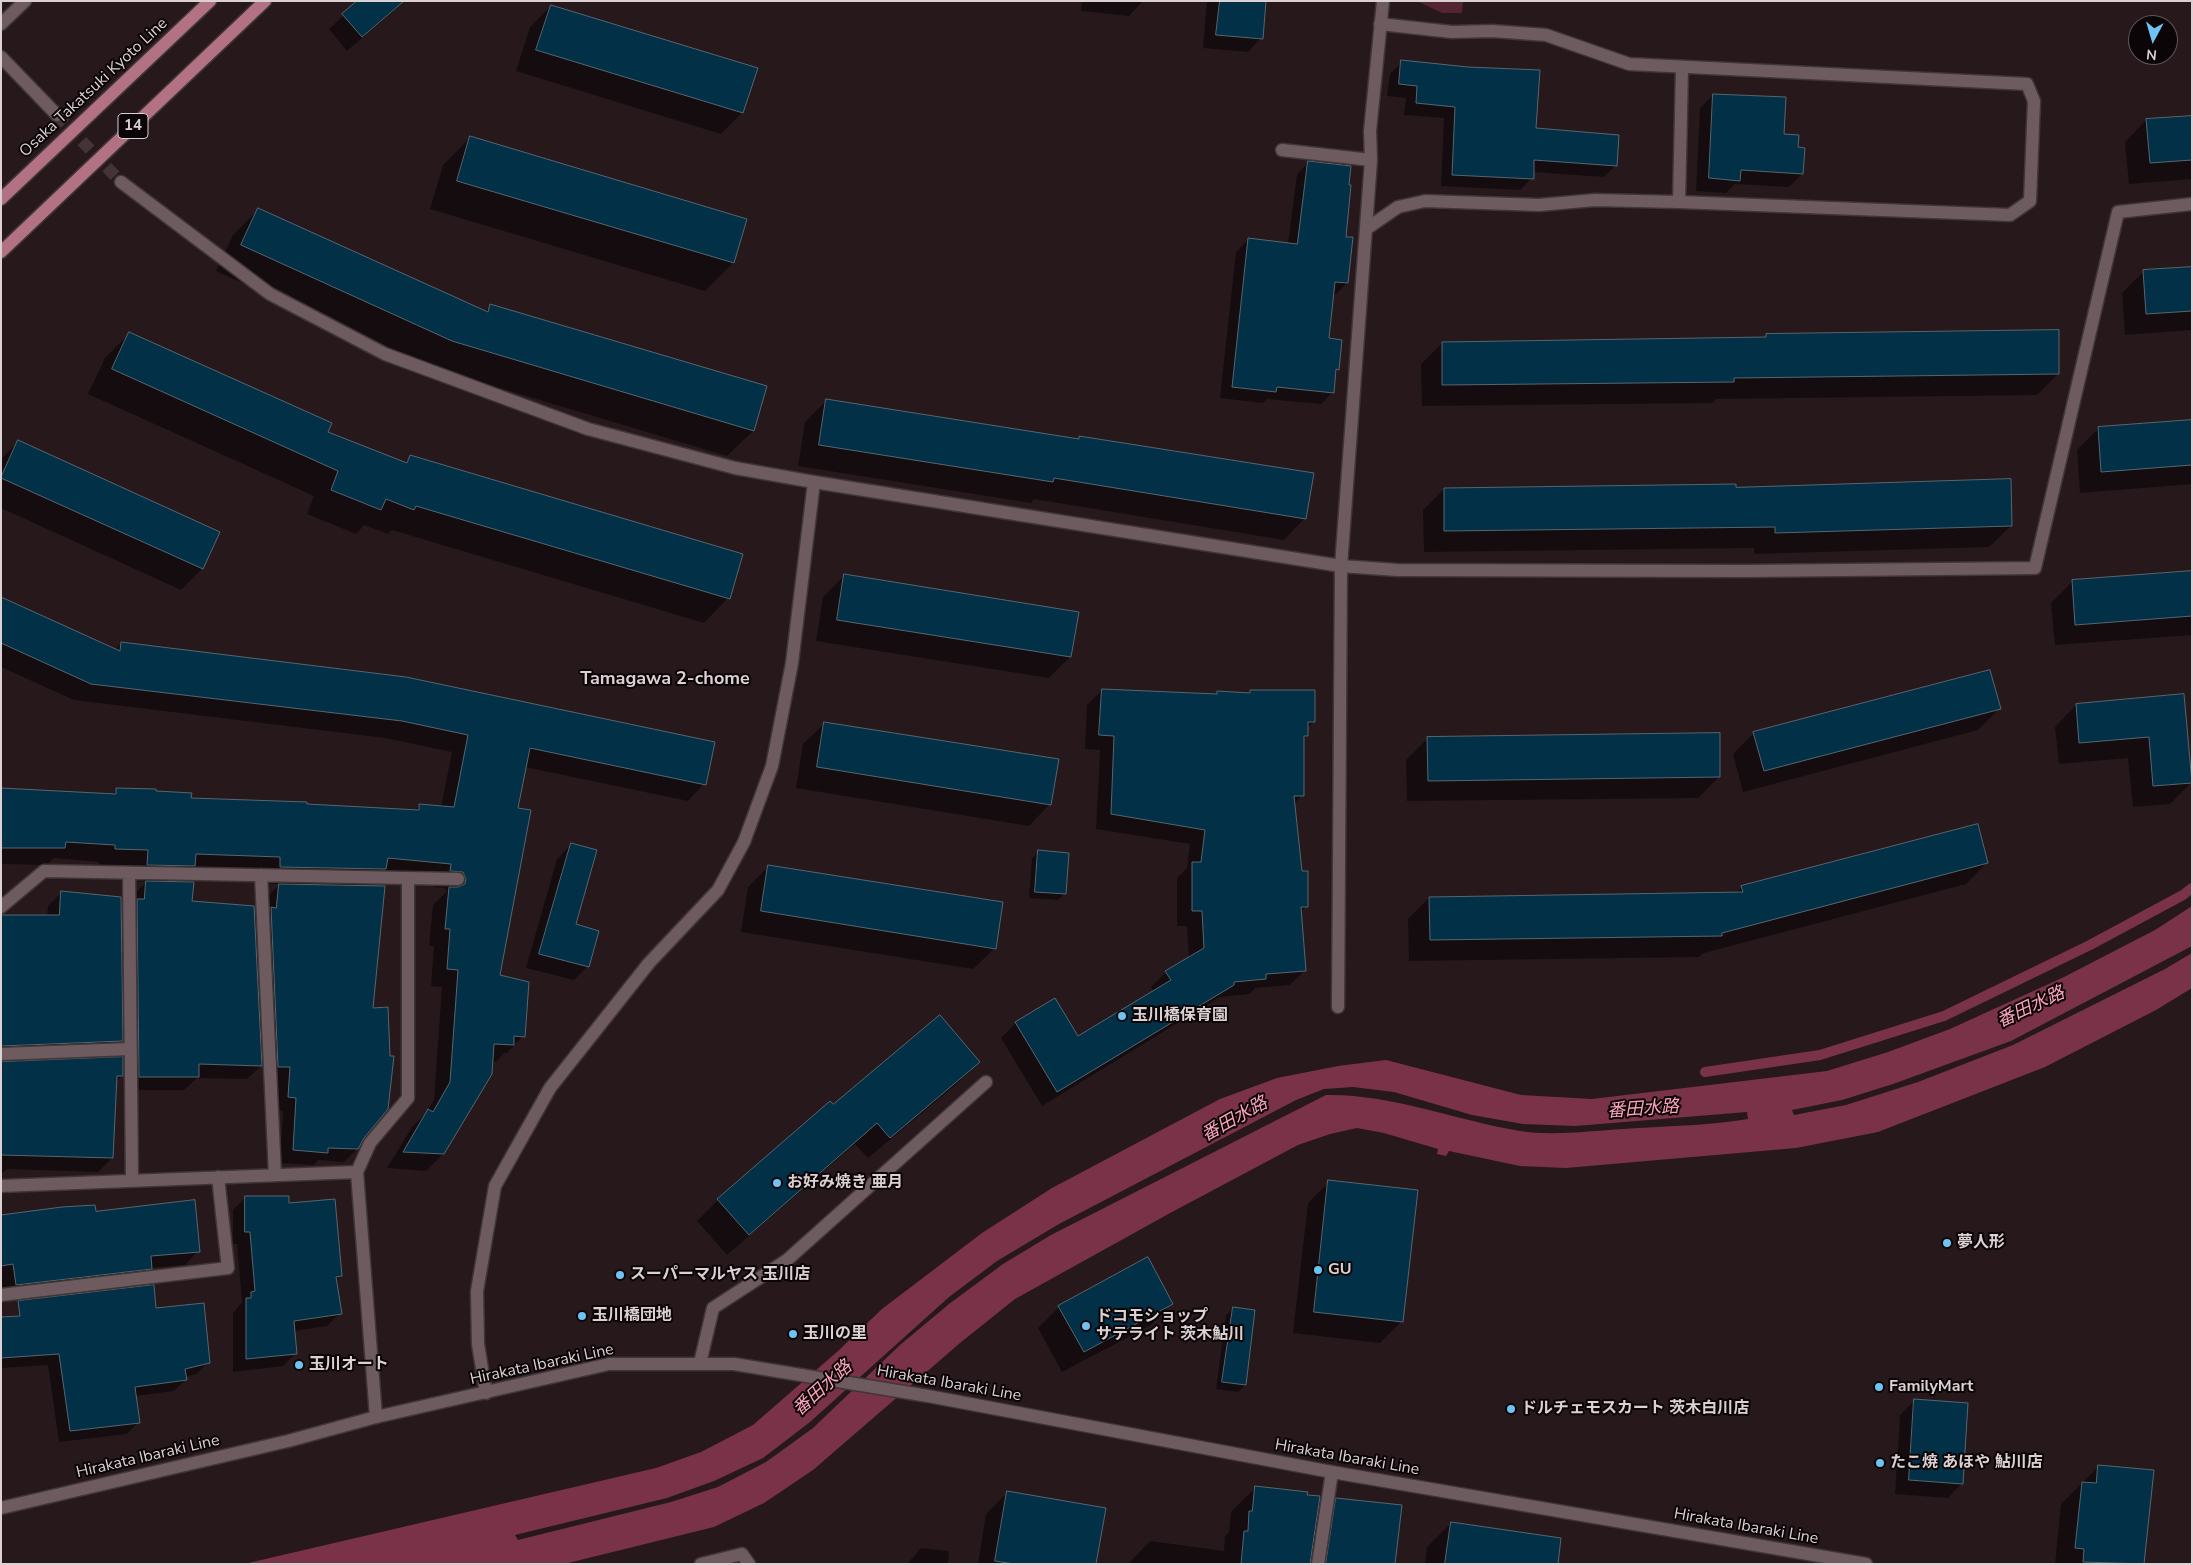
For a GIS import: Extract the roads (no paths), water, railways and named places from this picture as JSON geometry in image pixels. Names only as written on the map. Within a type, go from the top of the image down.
[{"type":"main road","name":"Osaka Takatsuki Kyoto Line","points":[[1,199],[210,1]]},
{"type":"main road","name":"14","points":[[1,252],[265,1]]},
{"type":"street","points":[[1,24],[25,1]]},
{"type":"street","points":[[1338,1007],[1341,566],[1371,160],[1370,131],[1383,1]]},
{"type":"street","points":[[1366,229],[1398,207],[1425,201],[1539,206],[1595,200],[1679,202],[2010,216],[2030,201],[2034,101],[2027,84],[1629,64],[1546,34],[1492,31],[1452,32],[1380,24]]},
{"type":"street","points":[[1,57],[57,115]]},
{"type":"street","points":[[1679,202],[1682,68]]},
{"type":"street","points":[[1282,150],[1371,160]]},
{"type":"street","points":[[121,182],[270,294],[385,354],[588,429],[735,468],[814,482],[1341,566],[1397,570],[1746,571],[2034,568],[2118,212],[2192,204]]},
{"type":"street","points":[[486,1393],[478,1344],[477,1291],[496,1186],[550,1088],[649,963],[718,890],[744,842],[772,766],[792,663],[814,482]]},
{"type":"street","points":[[1,907],[44,871],[458,879]]},
{"type":"street","points":[[129,873],[132,1181]]},
{"type":"street","points":[[261,876],[275,1176]]},
{"type":"street","points":[[376,1417],[357,1172],[370,1143],[408,1098],[408,878]]},
{"type":"street","points":[[1,1054],[130,1049]]},
{"type":"street","points":[[700,1363],[713,1308],[787,1260],[986,1082]]},
{"type":"street","points":[[1,1186],[357,1172]]},
{"type":"street","points":[[1,1295],[228,1268],[218,1177]]},
{"type":"street","name":"Hirakata Ibaraki Line","points":[[1,1508],[288,1441],[376,1417],[609,1364],[734,1364],[928,1396],[1794,1558],[1866,1564]]},
{"type":"street","points":[[1318,1564],[1332,1472]]},
{"type":"street","points":[[701,1564],[742,1554],[749,1564]]},
{"type":"water","name":"番田水路","points":[[2192,906],[2192,946],[2011,1041],[1893,1084],[1842,1100],[1792,1110],[1794,1115],[1846,1105],[1918,1082],[2013,1045],[2165,969],[2192,953],[2192,988],[2156,1010],[2045,1067],[1878,1132],[1796,1148],[1566,1168],[1520,1166],[1449,1151],[1446,1156],[1437,1154],[1438,1149],[1384,1133],[1357,1128],[1330,1134],[1298,1145],[1015,1299],[960,1343],[813,1470],[764,1503],[714,1527],[564,1564],[244,1564],[656,1468],[701,1452],[753,1425],[838,1351],[882,1309],[982,1233],[1052,1188],[1220,1099],[1277,1078],[1338,1066],[1386,1060],[1521,1095],[1592,1099],[1827,1071],[1888,1052],[1950,1029],[2064,977],[2155,930]],"holes":[[[1353,1087],[1394,1092],[1472,1115],[1523,1124],[1575,1126],[1747,1112],[1748,1119],[1585,1132],[1532,1132],[1496,1126],[1399,1103],[1351,1096],[1326,1095],[1051,1235],[1003,1264],[949,1304],[900,1345],[813,1428],[766,1462],[718,1487],[671,1502],[518,1540],[515,1535],[667,1498],[714,1481],[763,1458],[810,1422],[949,1297],[997,1261],[1059,1224],[1296,1100],[1324,1089]]]},
{"type":"waterway","points":[[1705,1072],[1820,1055],[1944,1016],[2090,945],[2183,895],[2192,888]]},
{"type":"tunnel","points":[[57,115],[121,182]]},
{"type":"place","name":"玉川橋保育園","points":[[1122,1016]]},
{"type":"place","name":"お好み焼き 亜月","points":[[777,1183]]},
{"type":"place","name":"夢人形","points":[[1947,1243]]},
{"type":"place","name":"GU","points":[[1318,1270]]},
{"type":"place","name":"スーパーマルヤス 玉川店","points":[[620,1275]]},
{"type":"place","name":"玉川橋団地","points":[[582,1316]]},
{"type":"place","name":"ドコモショップ サテライト 茨木鮎川","points":[[1086,1326]]},
{"type":"place","name":"玉川の里","points":[[793,1334]]},
{"type":"place","name":"玉川オート","points":[[299,1365]]},
{"type":"place","name":"FamilyMart","points":[[1879,1387]]},
{"type":"place","name":"ドルチェモスカート 茨木白川店","points":[[1511,1409]]},
{"type":"place","name":"たこ焼 あほや 鮎川店","points":[[1880,1463]]},
{"type":"district","name":"Tamagawa 2-chome","points":[[665,680]]}]
